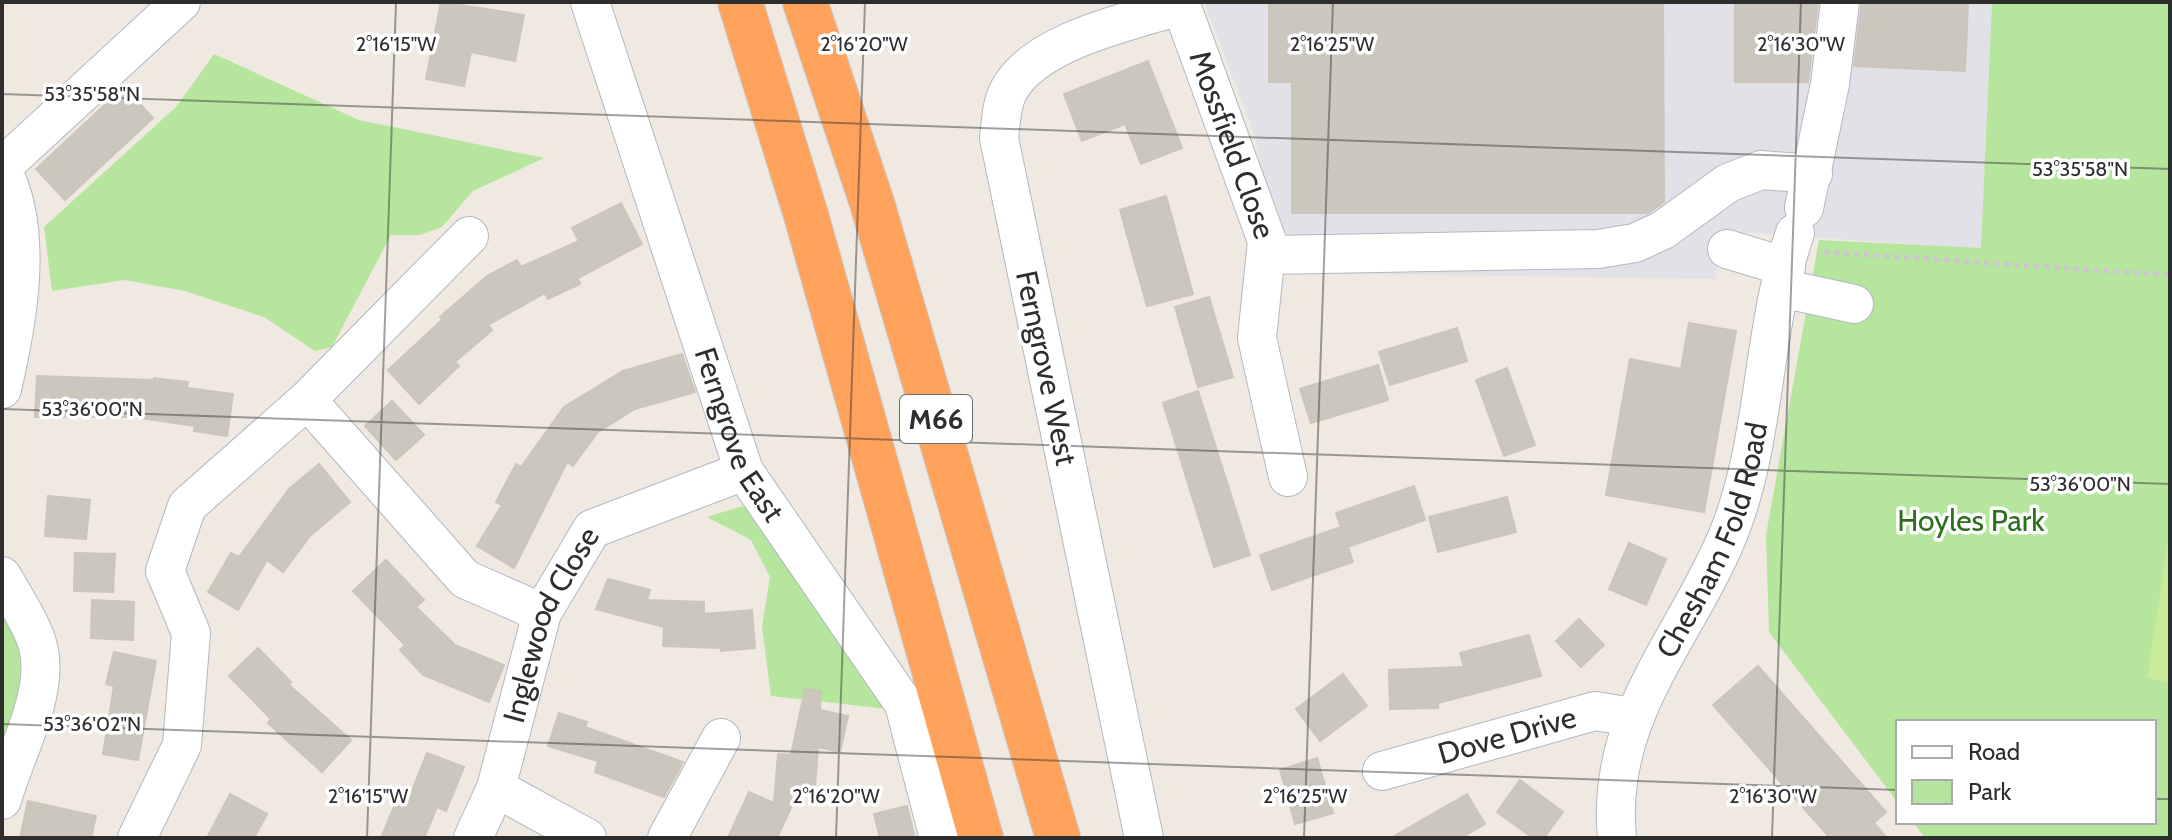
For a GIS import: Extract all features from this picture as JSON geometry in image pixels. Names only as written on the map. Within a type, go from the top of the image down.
[{"type":"highway","name":"M66","points":[[740,2],[806,215],[981,838]]},
{"type":"highway","name":"M66","points":[[805,2],[872,203],[1058,838]]},
{"type":"street","points":[[2,389],[16,329],[20,245],[9,183],[2,168],[181,2]]},
{"type":"street","name":"Ferngrove East","points":[[590,2],[744,471],[904,704],[939,838]]},
{"type":"street","name":"Chesham Fold Road","points":[[1617,838],[1618,778],[1632,717],[1727,537],[1742,495],[1795,235],[1830,84],[1840,2]]},
{"type":"street","name":"Mossfield Close","points":[[1181,3],[1267,241],[1257,338],[1288,477]]},
{"type":"street","name":"Ferngrove West","points":[[1144,838],[999,138],[1009,90],[1036,61],[1071,41],[1181,3]]},
{"type":"street","points":[[1266,255],[1598,249],[1635,243],[1663,230],[1728,183],[1761,170],[1795,235],[1854,304]]},
{"type":"street","points":[[1727,249],[1795,235]]},
{"type":"street","points":[[137,838],[182,745],[191,633],[165,571],[187,506],[307,400],[469,236]]},
{"type":"street","points":[[307,400],[465,579],[542,613]]},
{"type":"street","name":"Inglewood Close","points":[[473,838],[496,788],[542,613],[592,529],[744,471]]},
{"type":"street","points":[[2,576],[35,637],[41,660],[36,697],[2,800]]},
{"type":"street","name":"Dove Drive","points":[[1382,771],[1595,711],[1632,717]]},
{"type":"street","points":[[667,838],[721,738]]},
{"type":"street","points":[[496,788],[587,838]]},
{"type":"path","points":[[1795,235],[1826,252],[2170,275]]},
{"type":"shaded area","points":[[1204,2],[1992,2],[1981,249],[1722,231],[1715,279],[1284,273],[1255,135]]},
{"type":"green space","name":"Hoyles Park","points":[[1992,2],[2170,2],[2170,838],[1925,838],[1914,824],[2156,824],[2156,720],[1896,720],[1896,800],[1769,632],[1766,535],[1819,240],[1981,248]]},
{"type":"green space","points":[[214,54],[359,120],[544,158],[473,191],[442,227],[420,235],[391,235],[332,347],[315,351],[264,317],[185,291],[124,280],[52,291],[44,227],[177,106]]},
{"type":"green space","points":[[742,506],[763,512],[888,709],[771,696],[762,626],[770,577],[751,540],[707,517]]},
{"type":"green space","points":[[2170,528],[2170,682],[2147,678]]},
{"type":"green space","points":[[2,611],[15,634],[29,683],[2,744]]},
{"type":"building","points":[[441,2],[524,15],[515,61],[471,52],[464,86],[426,79]]},
{"type":"building","points":[[1269,2],[1663,2],[1664,202],[1648,213],[1292,213],[1292,82],[1269,82]]},
{"type":"building","points":[[1735,2],[1818,2],[1808,82],[1735,82]]},
{"type":"building","points":[[1862,2],[1968,2],[1965,71],[1854,66]]},
{"type":"building","points":[[1148,61],[1182,148],[1141,164],[1125,124],[1082,141],[1064,94]]},
{"type":"building","points":[[124,87],[153,118],[65,200],[36,169]]},
{"type":"building","points":[[1166,196],[1193,294],[1147,306],[1120,210]]},
{"type":"building","points":[[621,203],[642,244],[578,278],[580,284],[548,299],[545,293],[488,325],[492,330],[455,362],[459,366],[419,404],[388,370],[442,320],[440,317],[487,276],[517,260],[521,267],[579,241],[572,228]]},
{"type":"building","points":[[1209,297],[1233,377],[1198,387],[1175,307]]},
{"type":"building","points":[[1689,323],[1736,331],[1704,512],[1606,495],[1630,359],[1681,369]]},
{"type":"building","points":[[1457,328],[1467,361],[1390,385],[1379,352]]},
{"type":"building","points":[[682,354],[695,392],[635,409],[598,432],[573,466],[567,462],[514,568],[477,546],[502,505],[496,502],[516,464],[521,467],[564,407],[623,371]]},
{"type":"building","points":[[1378,365],[1388,400],[1311,423],[1300,389]]},
{"type":"building","points":[[1507,368],[1535,445],[1504,456],[1476,380]]},
{"type":"building","points":[[37,376],[154,378],[188,382],[187,388],[233,394],[227,436],[194,431],[195,426],[133,417],[35,417]]},
{"type":"building","points":[[1198,391],[1250,555],[1214,567],[1163,403]]},
{"type":"building","points":[[392,401],[424,435],[396,460],[365,426]]},
{"type":"building","points":[[319,464],[350,502],[310,536],[283,572],[267,560],[238,610],[208,592],[231,553],[239,557],[289,489]]},
{"type":"building","points":[[1414,486],[1425,520],[1348,547],[1336,513]]},
{"type":"building","points":[[48,496],[90,500],[86,539],[45,536]]},
{"type":"building","points":[[1507,497],[1516,532],[1438,552],[1429,517]]},
{"type":"building","points":[[1341,527],[1353,562],[1272,590],[1260,555]]},
{"type":"building","points":[[1629,543],[1666,559],[1646,605],[1609,589]]},
{"type":"building","points":[[75,553],[115,554],[113,592],[74,591]]},
{"type":"building","points":[[386,560],[424,600],[416,607],[455,645],[504,665],[489,702],[423,675],[400,650],[405,645],[353,591]]},
{"type":"building","points":[[608,579],[650,590],[647,600],[704,602],[704,614],[752,610],[755,648],[721,651],[721,648],[663,646],[664,627],[596,609]]},
{"type":"building","points":[[92,600],[134,602],[133,640],[91,638]]},
{"type":"building","points":[[1579,619],[1604,645],[1581,667],[1556,641]]},
{"type":"building","points":[[1529,635],[1541,676],[1438,703],[1438,708],[1390,709],[1389,670],[1464,667],[1460,653]]},
{"type":"building","points":[[258,648],[291,682],[288,684],[351,740],[322,772],[268,723],[271,719],[229,676]]},
{"type":"building","points":[[114,652],[156,661],[138,760],[103,754],[114,686],[106,684]]},
{"type":"building","points":[[1758,666],[1886,812],[1874,823],[1887,838],[1830,838],[1713,705]]},
{"type":"building","points":[[1343,674],[1367,706],[1320,741],[1296,709]]},
{"type":"building","points":[[805,689],[821,691],[820,710],[848,716],[840,752],[818,747],[815,788],[800,788],[777,838],[728,838],[749,792],[774,803],[778,754],[791,755]]},
{"type":"building","points":[[559,713],[587,722],[585,727],[683,762],[664,797],[595,772],[598,761],[548,746]]},
{"type":"building","points":[[427,753],[464,767],[446,811],[437,807],[424,838],[381,838],[396,802],[406,806]]},
{"type":"building","points":[[1317,758],[1333,813],[1295,824],[1280,770]]},
{"type":"building","points":[[1520,780],[1563,812],[1544,838],[1533,838],[1497,812]]},
{"type":"building","points":[[230,794],[267,814],[254,838],[207,838]]},
{"type":"building","points":[[1467,794],[1485,824],[1461,838],[1391,838]]},
{"type":"building","points":[[28,801],[96,816],[91,838],[20,838]]},
{"type":"building","points":[[907,806],[915,838],[880,838],[874,814]]}]
